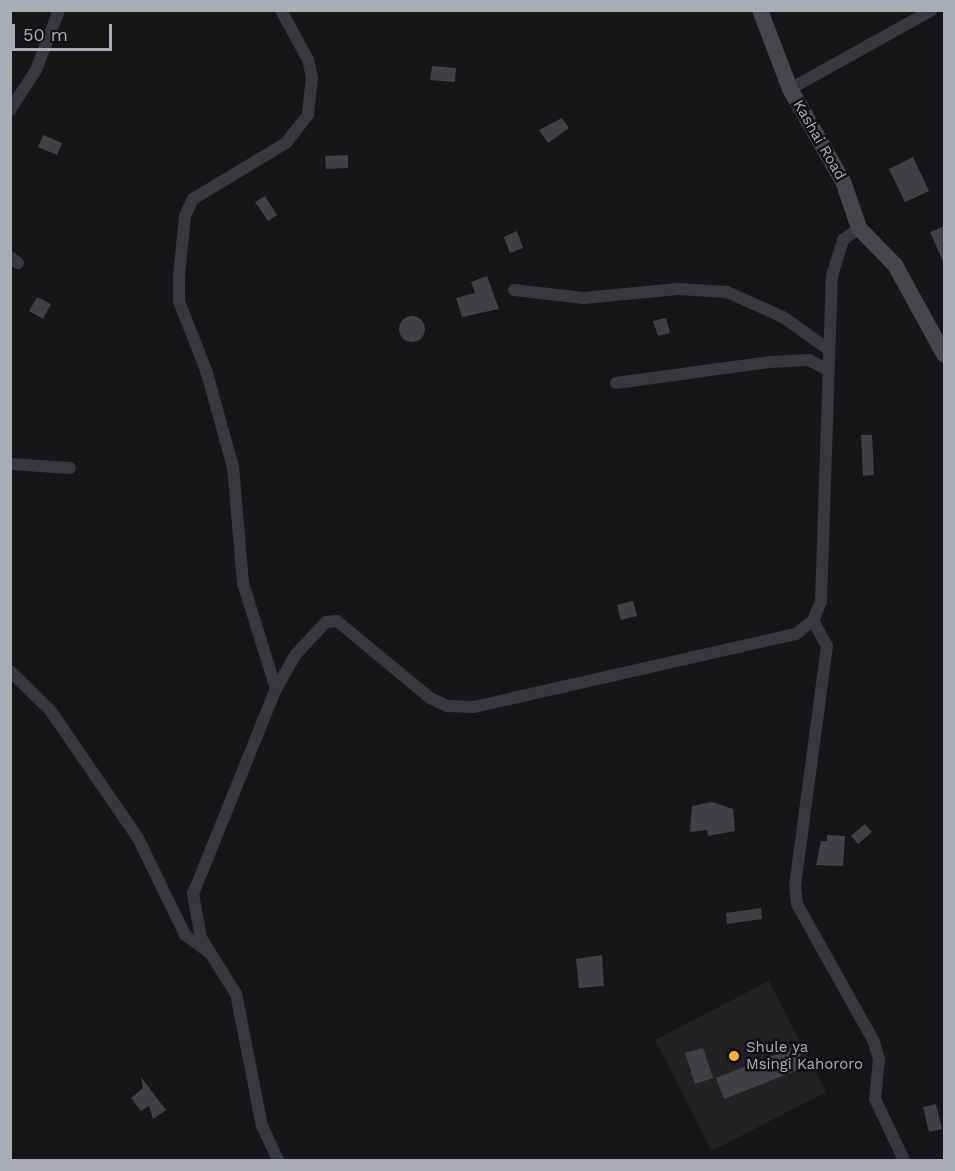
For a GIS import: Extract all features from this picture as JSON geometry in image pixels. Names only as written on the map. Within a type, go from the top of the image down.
[{"type":"street","points":[[10,110],[36,70],[59,10]]},
{"type":"street","points":[[276,689],[243,584],[232,467],[207,373],[179,301],[179,276],[185,216],[194,199],[286,143],[308,115],[312,77],[308,60],[281,10]]},
{"type":"street","name":"Kashai Road","points":[[760,10],[790,89],[843,181],[859,228],[895,265],[945,354]]},
{"type":"street","points":[[790,89],[932,10]]},
{"type":"street","points":[[278,1161],[262,1126],[236,994],[201,938],[193,894],[276,689],[297,654],[326,622],[345,624],[430,698],[447,706],[474,707],[777,639],[813,620],[821,603],[824,570],[826,369],[832,276],[843,240],[859,228]]},
{"type":"street","points":[[514,290],[584,298],[678,289],[727,292],[783,318],[828,349]]},
{"type":"street","points":[[616,383],[769,362],[809,360],[826,369]]},
{"type":"street","points":[[10,464],[70,468]]},
{"type":"street","points":[[813,620],[827,646],[795,885],[797,904],[878,1052],[875,1099],[904,1161]]},
{"type":"street","points":[[10,671],[50,710],[138,838],[185,935],[212,954]]},
{"type":"shaded area","points":[[769,981],[826,1092],[712,1151],[655,1040]]},
{"type":"building","points":[[432,66],[456,68],[455,82],[430,80]]},
{"type":"building","points":[[562,118],[569,128],[548,143],[539,130]]},
{"type":"building","points":[[43,135],[62,143],[57,155],[38,147]]},
{"type":"building","points":[[348,155],[348,168],[326,169],[325,156]]},
{"type":"building","points":[[913,157],[929,191],[905,202],[889,169]]},
{"type":"building","points":[[265,196],[277,215],[268,221],[255,202]]},
{"type":"building","points":[[945,226],[945,266],[930,232]]},
{"type":"building","points":[[517,231],[523,248],[510,253],[504,237]]},
{"type":"building","points":[[487,276],[499,309],[462,317],[456,298],[475,293],[471,282]]},
{"type":"building","points":[[37,297],[51,304],[43,319],[29,311]]},
{"type":"building","points":[[412,316],[421,320],[425,329],[421,338],[412,342],[403,338],[399,329],[403,320]]},
{"type":"building","points":[[666,318],[670,333],[658,336],[653,321]]},
{"type":"building","points":[[861,435],[872,435],[874,475],[863,476]]},
{"type":"building","points":[[633,601],[637,616],[621,620],[617,605]]},
{"type":"building","points":[[712,802],[733,809],[735,831],[708,836],[707,830],[690,832],[692,806]]},
{"type":"building","points":[[865,824],[872,832],[858,844],[851,836]]},
{"type":"building","points":[[827,835],[845,836],[843,866],[816,865],[821,841],[827,841]]},
{"type":"building","points":[[761,908],[762,919],[727,924],[726,913]]},
{"type":"building","points":[[602,955],[604,986],[579,988],[576,959]]},
{"type":"building","points":[[797,1046],[805,1067],[724,1099],[716,1078]]},
{"type":"building","points":[[703,1048],[713,1078],[695,1084],[685,1053]]},
{"type":"building","points":[[141,1077],[166,1110],[153,1119],[149,1106],[141,1111],[131,1098],[143,1088]]},
{"type":"building","points":[[936,1104],[942,1129],[929,1132],[923,1107]]},
{"type":"place","name":"Shule ya Msingi Kahororo","points":[[734,1056]]}]
